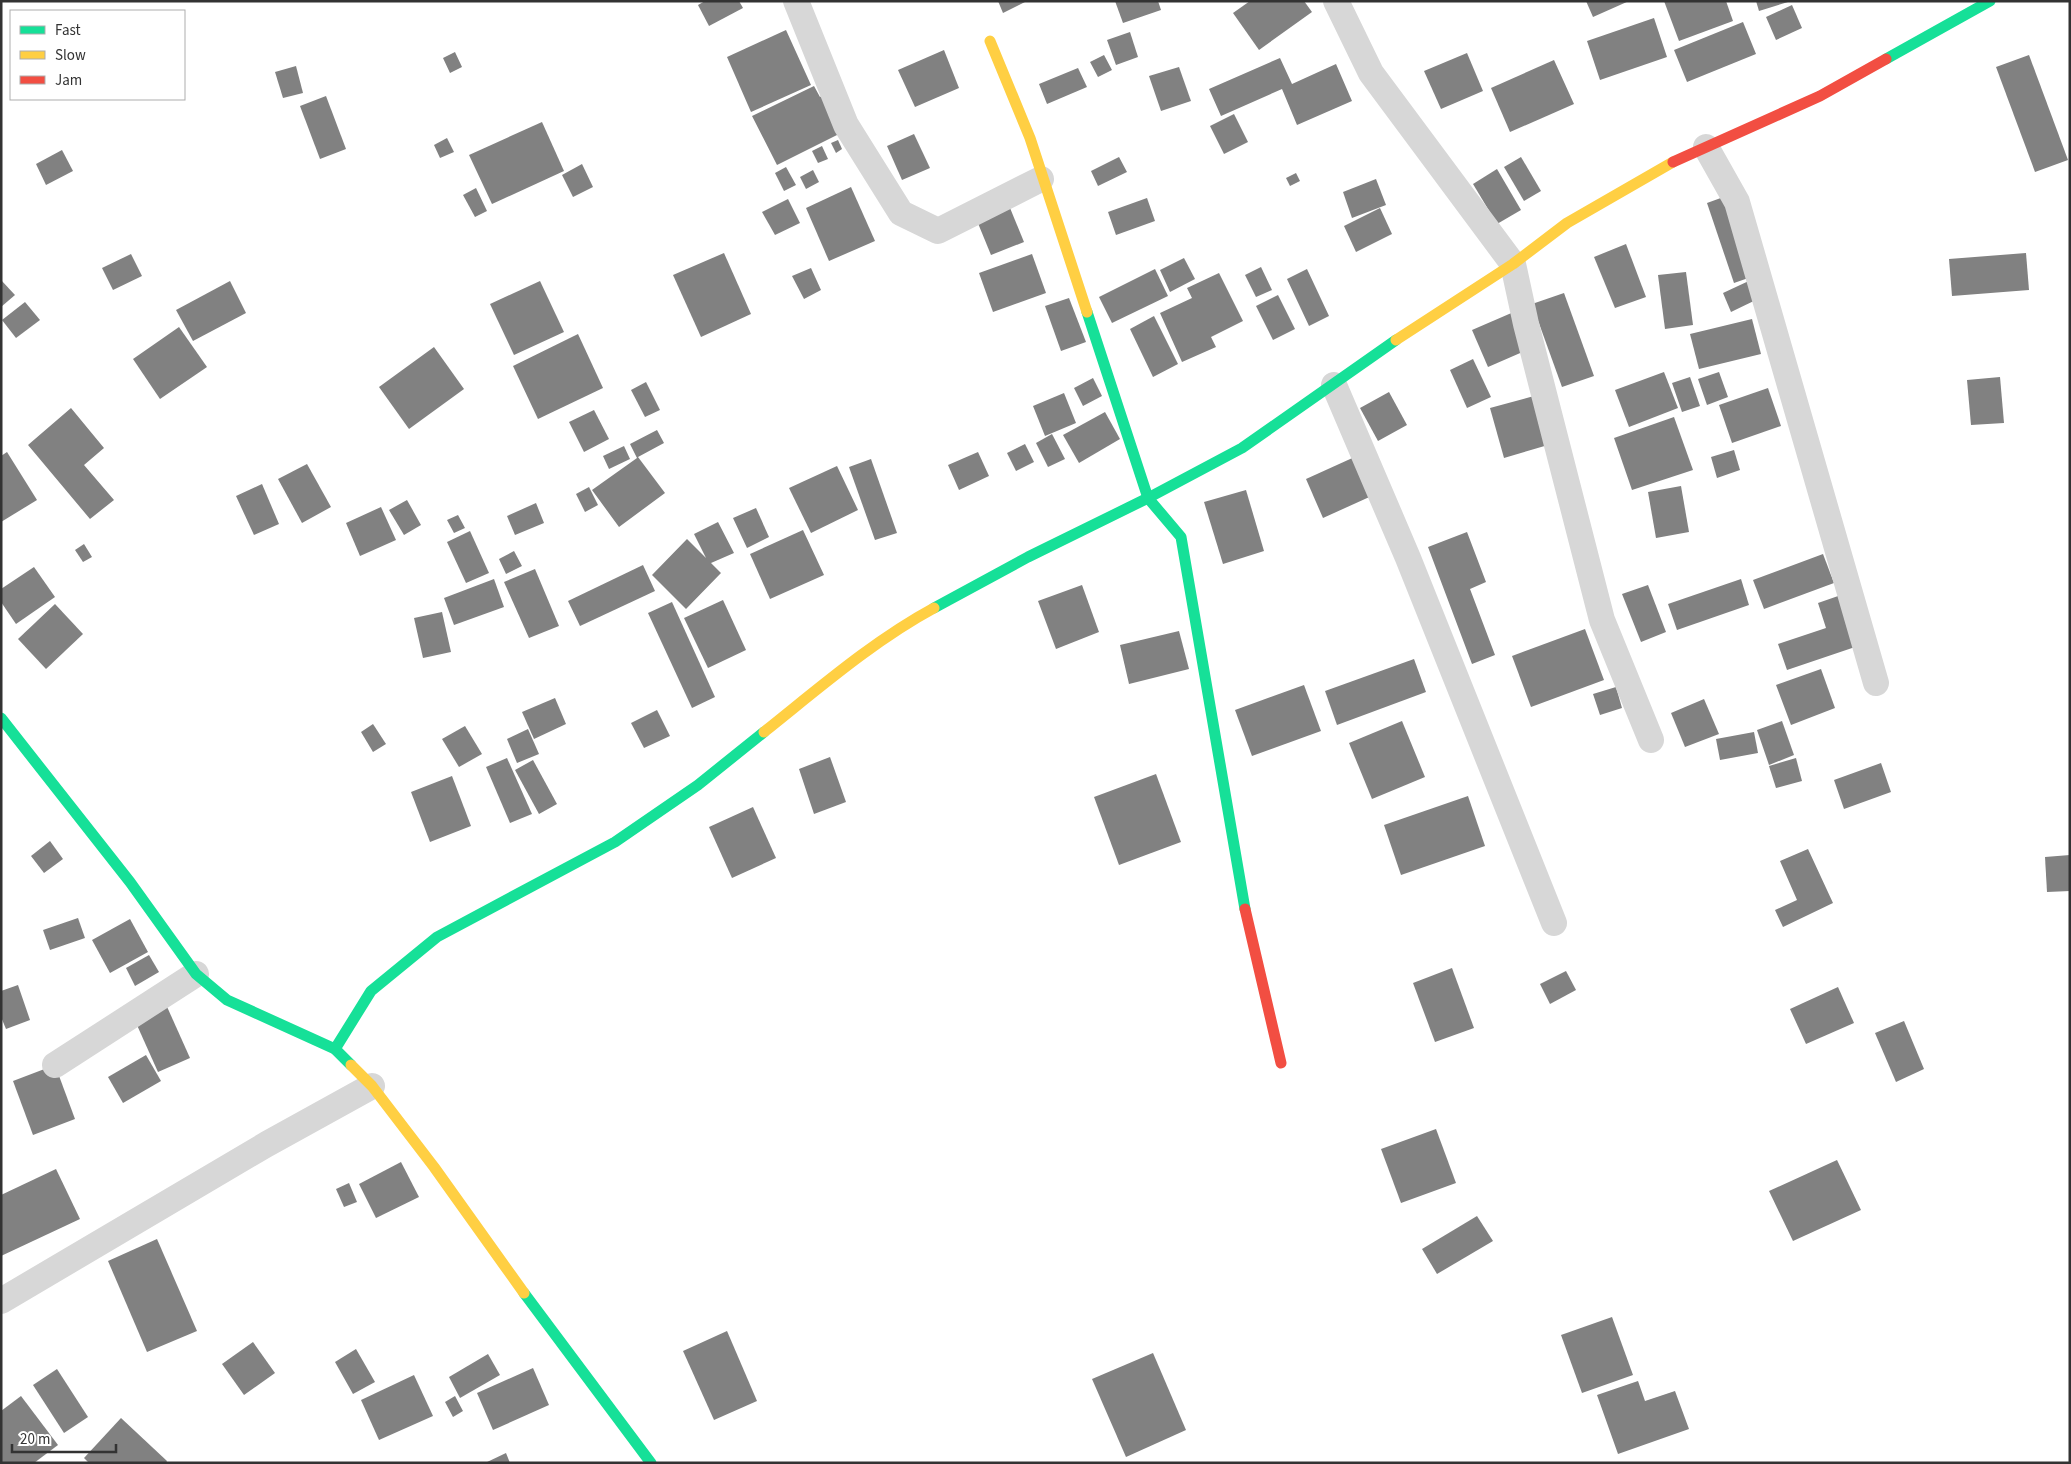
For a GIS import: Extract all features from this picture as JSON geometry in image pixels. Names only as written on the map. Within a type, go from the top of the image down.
[{"type":"street","points":[[796,1],[846,126],[901,213],[938,231],[1041,178]]},
{"type":"street","points":[[1336,1],[1371,73],[1513,264],[1528,334],[1602,620],[1651,740]]},
{"type":"street","points":[[335,1049],[371,991],[404,962],[437,937],[615,842],[698,784],[829,680],[914,619],[1028,557],[1148,498],[1242,448],[1413,328],[1513,264],[1567,223],[1666,165],[1820,96],[1990,1]]},
{"type":"street","points":[[990,40],[1030,138],[1041,178],[1148,498],[1181,537],[1246,917],[1281,1063]]},
{"type":"street","points":[[1706,147],[1738,202],[1876,683]]},
{"type":"street","points":[[1334,385],[1408,558],[1554,923]]},
{"type":"street","points":[[1,718],[130,882],[196,974],[227,1000],[286,1025],[335,1049],[372,1086],[434,1167],[561,1345],[651,1463]]},
{"type":"street","points":[[55,1065],[196,974]]},
{"type":"street","points":[[1,1301],[268,1144],[372,1086]]},
{"type":"building","points":[[705,1],[739,1],[743,8],[709,26],[698,5]]},
{"type":"building","points":[[998,1],[1027,1],[1003,13]]},
{"type":"building","points":[[1115,1],[1158,1],[1161,10],[1123,23]]},
{"type":"building","points":[[1250,1],[1304,1],[1312,12],[1259,50],[1233,13]]},
{"type":"building","points":[[1586,1],[1629,1],[1593,17]]},
{"type":"building","points":[[1664,1],[1726,1],[1733,21],[1679,41]]},
{"type":"building","points":[[1756,1],[1788,1],[1788,2],[1759,11]]},
{"type":"building","points":[[1792,5],[1802,28],[1776,40],[1766,17]]},
{"type":"building","points":[[1654,18],[1667,57],[1600,80],[1587,41]]},
{"type":"building","points":[[1743,22],[1756,54],[1687,82],[1674,50]]},
{"type":"building","points":[[786,30],[811,85],[751,112],[727,57]]},
{"type":"building","points":[[1130,32],[1138,57],[1116,65],[1107,40]]},
{"type":"building","points":[[944,50],[959,88],[915,107],[898,70]]},
{"type":"building","points":[[455,52],[462,67],[450,73],[443,58]]},
{"type":"building","points":[[1467,53],[1483,91],[1441,109],[1424,71]]},
{"type":"building","points":[[1104,55],[1112,70],[1098,77],[1090,62]]},
{"type":"building","points":[[2029,55],[2068,160],[2035,172],[1996,67]]},
{"type":"building","points":[[1280,58],[1292,84],[1336,64],[1352,101],[1297,125],[1282,89],[1221,116],[1209,89]]},
{"type":"building","points":[[1554,60],[1574,104],[1510,132],[1491,88]]},
{"type":"building","points":[[296,66],[303,93],[283,98],[275,72]]},
{"type":"building","points":[[1179,67],[1191,101],[1161,111],[1149,76]]},
{"type":"building","points":[[1078,68],[1087,87],[1047,104],[1039,84]]},
{"type":"building","points":[[814,86],[820,97],[827,93],[839,134],[777,165],[752,116]]},
{"type":"building","points":[[326,96],[346,149],[320,159],[300,106]]},
{"type":"building","points":[[1234,114],[1248,142],[1224,154],[1210,126]]},
{"type":"building","points":[[542,122],[564,171],[492,204],[469,155]]},
{"type":"building","points":[[914,134],[930,168],[902,180],[887,146]]},
{"type":"building","points":[[447,138],[454,152],[440,158],[434,145]]},
{"type":"building","points":[[838,140],[842,149],[836,153],[831,143]]},
{"type":"building","points":[[822,146],[828,159],[818,163],[812,151]]},
{"type":"building","points":[[62,150],[73,171],[46,185],[36,164]]},
{"type":"building","points":[[1119,157],[1127,172],[1098,186],[1091,171]]},
{"type":"building","points":[[1521,157],[1541,191],[1524,201],[1504,167]]},
{"type":"building","points":[[582,164],[593,187],[573,197],[562,175]]},
{"type":"building","points":[[786,167],[796,185],[784,191],[775,173]]},
{"type":"building","points":[[1497,169],[1521,210],[1497,224],[1473,184]]},
{"type":"building","points":[[813,170],[819,182],[806,189],[800,177]]},
{"type":"building","points":[[1296,173],[1300,181],[1290,186],[1286,178]]},
{"type":"building","points":[[1376,179],[1386,205],[1352,218],[1343,192]]},
{"type":"building","points":[[851,187],[875,241],[829,261],[806,208]]},
{"type":"building","points":[[476,188],[487,211],[475,217],[463,195]]},
{"type":"building","points":[[1729,195],[1757,275],[1734,283],[1707,203]]},
{"type":"building","points":[[1147,198],[1155,221],[1116,235],[1108,212]]},
{"type":"building","points":[[788,199],[800,223],[775,235],[762,212]]},
{"type":"building","points":[[1008,203],[1024,242],[991,255],[975,216]]},
{"type":"building","points":[[1380,208],[1392,234],[1356,252],[1344,226]]},
{"type":"building","points":[[1626,244],[1646,297],[1615,308],[1594,257]]},
{"type":"building","points":[[724,253],[751,314],[701,337],[673,275]]},
{"type":"building","points":[[2026,253],[2029,290],[1952,296],[1949,259]]},
{"type":"building","points":[[131,254],[142,276],[113,290],[102,268]]},
{"type":"building","points":[[1032,254],[1046,293],[993,312],[979,273]]},
{"type":"building","points":[[1184,258],[1195,279],[1170,292],[1160,270]]},
{"type":"building","points":[[1261,267],[1272,290],[1256,297],[1245,275]]},
{"type":"building","points":[[811,268],[821,290],[804,299],[792,276]]},
{"type":"building","points":[[1155,269],[1168,296],[1112,323],[1099,297]]},
{"type":"building","points":[[1307,269],[1329,316],[1309,326],[1287,279]]},
{"type":"building","points":[[1686,272],[1693,325],[1665,329],[1658,275]]},
{"type":"building","points":[[1219,273],[1243,321],[1211,337],[1216,347],[1182,362],[1160,313],[1192,298],[1187,288]]},
{"type":"building","points":[[1753,279],[1762,297],[1731,312],[1723,293]]},
{"type":"building","points":[[1,280],[15,295],[1,307]]},
{"type":"building","points":[[230,281],[246,313],[193,341],[176,310]]},
{"type":"building","points":[[540,281],[564,332],[514,355],[490,304]]},
{"type":"building","points":[[1564,293],[1594,376],[1562,387],[1532,304]]},
{"type":"building","points":[[1278,295],[1295,329],[1273,340],[1256,306]]},
{"type":"building","points":[[1069,298],[1086,342],[1061,351],[1045,306]]},
{"type":"building","points":[[25,302],[40,320],[16,338],[2,320]]},
{"type":"building","points":[[1516,311],[1532,348],[1488,367],[1472,330]]},
{"type":"building","points":[[1154,316],[1178,364],[1153,377],[1130,329]]},
{"type":"building","points":[[1752,319],[1761,354],[1699,369],[1690,334]]},
{"type":"building","points":[[179,327],[207,367],[160,399],[133,359]]},
{"type":"building","points":[[578,334],[603,388],[538,419],[513,366]]},
{"type":"building","points":[[434,347],[464,389],[409,429],[379,387]]},
{"type":"building","points":[[1473,359],[1491,397],[1467,408],[1450,370]]},
{"type":"building","points":[[1664,372],[1678,408],[1629,427],[1615,390]]},
{"type":"building","points":[[1719,372],[1728,397],[1707,405],[1698,379]]},
{"type":"building","points":[[1690,377],[1700,406],[1682,412],[1672,383]]},
{"type":"building","points":[[2000,377],[2004,423],[1971,425],[1967,380]]},
{"type":"building","points":[[1093,378],[1102,396],[1083,406],[1074,388]]},
{"type":"building","points":[[646,382],[660,410],[645,417],[631,390]]},
{"type":"building","points":[[1768,388],[1781,426],[1732,443],[1719,405]]},
{"type":"building","points":[[1389,392],[1407,425],[1378,441],[1360,408]]},
{"type":"building","points":[[1064,393],[1076,423],[1045,436],[1033,406]]},
{"type":"building","points":[[1534,396],[1548,445],[1504,458],[1490,408]]},
{"type":"building","points":[[71,408],[104,448],[84,465],[114,500],[90,519],[28,445]]},
{"type":"building","points":[[594,410],[609,439],[584,452],[569,422]]},
{"type":"building","points":[[1105,412],[1120,439],[1079,463],[1063,435]]},
{"type":"building","points":[[1674,417],[1693,470],[1632,490],[1614,438]]},
{"type":"building","points":[[657,430],[664,443],[638,457],[665,493],[619,527],[592,490],[637,458],[630,444]]},
{"type":"building","points":[[1052,434],[1065,459],[1048,467],[1036,443]]},
{"type":"building","points":[[1025,444],[1034,462],[1016,471],[1007,453]]},
{"type":"building","points":[[624,446],[630,459],[609,469],[603,456]]},
{"type":"building","points":[[1734,450],[1740,470],[1717,478],[1711,457]]},
{"type":"building","points":[[7,452],[37,500],[1,522],[1,456]]},
{"type":"building","points":[[978,452],[989,476],[959,490],[948,465]]},
{"type":"building","points":[[1359,455],[1376,494],[1323,518],[1306,479]]},
{"type":"building","points":[[871,459],[897,533],[875,540],[849,467]]},
{"type":"building","points":[[307,464],[331,507],[302,523],[278,479]]},
{"type":"building","points":[[837,466],[858,510],[811,533],[789,488]]},
{"type":"building","points":[[262,484],[279,524],[254,535],[236,496]]},
{"type":"building","points":[[1681,486],[1689,532],[1656,538],[1648,492]]},
{"type":"building","points":[[589,487],[598,505],[585,512],[576,494]]},
{"type":"building","points":[[1246,490],[1264,551],[1223,564],[1204,502]]},
{"type":"building","points":[[407,500],[421,525],[404,535],[389,510]]},
{"type":"building","points":[[536,503],[544,523],[515,535],[507,516]]},
{"type":"building","points":[[381,507],[396,540],[360,556],[346,523]]},
{"type":"building","points":[[756,508],[769,537],[747,548],[733,518]]},
{"type":"building","points":[[458,515],[465,528],[454,533],[447,520]]},
{"type":"building","points":[[718,522],[734,553],[711,563],[721,573],[686,609],[652,575],[687,539],[706,558],[694,534]]},
{"type":"building","points":[[803,530],[824,575],[770,599],[750,554]]},
{"type":"building","points":[[470,531],[489,573],[466,583],[447,542]]},
{"type":"building","points":[[1467,532],[1486,582],[1470,589],[1495,655],[1472,664],[1428,547]]},
{"type":"building","points":[[84,544],[92,557],[83,562],[75,550]]},
{"type":"building","points":[[514,551],[522,566],[506,574],[499,559]]},
{"type":"building","points":[[1823,554],[1834,583],[1764,609],[1753,580]]},
{"type":"building","points":[[643,565],[655,591],[580,626],[568,601]]},
{"type":"building","points":[[34,567],[55,597],[16,624],[1,602],[1,589]]},
{"type":"building","points":[[535,569],[559,626],[529,638],[504,582]]},
{"type":"building","points":[[494,579],[504,607],[454,625],[444,598]]},
{"type":"building","points":[[1741,579],[1749,605],[1677,630],[1668,604]]},
{"type":"building","points":[[1082,585],[1099,632],[1056,649],[1038,601]]},
{"type":"building","points":[[1648,585],[1666,632],[1641,642],[1622,594]]},
{"type":"building","points":[[1841,595],[1858,646],[1787,670],[1778,644],[1826,628],[1818,603]]},
{"type":"building","points":[[723,600],[746,650],[708,668],[684,618]]},
{"type":"building","points":[[672,602],[715,697],[692,708],[648,613]]},
{"type":"building","points":[[55,604],[83,634],[46,669],[18,639]]},
{"type":"building","points":[[442,612],[451,652],[423,658],[414,618]]},
{"type":"building","points":[[1585,629],[1604,680],[1531,707],[1512,656]]},
{"type":"building","points":[[1179,631],[1189,669],[1129,684],[1120,645]]},
{"type":"building","points":[[1414,659],[1426,692],[1337,725],[1325,691]]},
{"type":"building","points":[[1821,669],[1835,708],[1791,725],[1776,685]]},
{"type":"building","points":[[1304,685],[1321,731],[1252,756],[1235,710]]},
{"type":"building","points":[[1616,687],[1622,708],[1600,715],[1593,694]]},
{"type":"building","points":[[555,698],[566,724],[534,739],[522,712]]},
{"type":"building","points":[[1704,699],[1719,734],[1685,747],[1671,713]]},
{"type":"building","points":[[657,710],[670,736],[644,748],[631,723]]},
{"type":"building","points":[[1402,721],[1425,777],[1372,799],[1349,743]]},
{"type":"building","points":[[1782,721],[1794,755],[1769,765],[1757,730]]},
{"type":"building","points":[[373,724],[386,744],[373,752],[361,732]]},
{"type":"building","points":[[465,726],[482,754],[459,767],[442,739]]},
{"type":"building","points":[[528,729],[539,754],[517,763],[507,739]]},
{"type":"building","points":[[1754,732],[1758,753],[1720,760],[1716,739]]},
{"type":"building","points":[[830,757],[846,802],[814,814],[799,769]]},
{"type":"building","points":[[507,758],[532,814],[510,823],[486,767]]},
{"type":"building","points":[[1796,758],[1802,781],[1776,788],[1769,766]]},
{"type":"building","points":[[533,760],[557,804],[539,814],[515,770]]},
{"type":"building","points":[[1881,763],[1891,792],[1844,809],[1834,780]]},
{"type":"building","points":[[1156,774],[1181,842],[1119,865],[1094,797]]},
{"type":"building","points":[[452,776],[471,826],[430,842],[411,792]]},
{"type":"building","points":[[1468,796],[1485,846],[1401,875],[1384,825]]},
{"type":"building","points":[[753,807],[776,858],[732,878],[709,827]]},
{"type":"building","points":[[50,841],[63,859],[44,873],[31,856]]},
{"type":"building","points":[[1808,849],[1833,903],[1783,927],[1775,910],[1797,900],[1780,861]]},
{"type":"building","points":[[2070,855],[2070,891],[2047,892],[2045,857]]},
{"type":"building","points":[[78,918],[85,938],[50,950],[43,930]]},
{"type":"building","points":[[130,919],[148,952],[110,973],[92,940]]},
{"type":"building","points":[[149,955],[159,972],[135,986],[126,968]]},
{"type":"building","points":[[1452,968],[1474,1028],[1435,1042],[1413,983]]},
{"type":"building","points":[[1566,971],[1576,990],[1550,1004],[1540,984]]},
{"type":"building","points":[[18,985],[30,1020],[6,1029],[1,1017],[1,991]]},
{"type":"building","points":[[1838,987],[1854,1023],[1806,1044],[1790,1009]]},
{"type":"building","points":[[164,1000],[190,1058],[158,1072],[132,1014]]},
{"type":"building","points":[[1904,1021],[1924,1069],[1896,1082],[1875,1033]]},
{"type":"building","points":[[146,1055],[161,1081],[123,1103],[108,1077]]},
{"type":"building","points":[[55,1065],[75,1119],[33,1135],[13,1081]]},
{"type":"building","points":[[1436,1129],[1456,1183],[1401,1203],[1381,1149]]},
{"type":"building","points":[[1837,1160],[1861,1210],[1793,1241],[1769,1191]]},
{"type":"building","points":[[401,1162],[419,1197],[376,1218],[359,1184]]},
{"type":"building","points":[[56,1169],[80,1219],[1,1256],[1,1195]]},
{"type":"building","points":[[349,1183],[357,1202],[344,1207],[336,1189]]},
{"type":"building","points":[[1477,1216],[1493,1241],[1437,1274],[1422,1249]]},
{"type":"building","points":[[157,1239],[197,1331],[147,1352],[108,1261]]},
{"type":"building","points":[[1612,1317],[1633,1375],[1582,1393],[1561,1335]]},
{"type":"building","points":[[727,1331],[757,1401],[714,1420],[683,1351]]},
{"type":"building","points":[[253,1342],[275,1373],[244,1395],[222,1364]]},
{"type":"building","points":[[356,1349],[375,1382],[353,1394],[335,1362]]},
{"type":"building","points":[[1153,1353],[1186,1430],[1126,1457],[1092,1379]]},
{"type":"building","points":[[488,1354],[500,1375],[460,1398],[449,1377]]},
{"type":"building","points":[[533,1368],[549,1405],[493,1430],[477,1393]]},
{"type":"building","points":[[57,1369],[88,1417],[64,1433],[33,1385]]},
{"type":"building","points":[[414,1375],[433,1416],[379,1440],[361,1400]]},
{"type":"building","points":[[1638,1381],[1645,1401],[1675,1391],[1689,1429],[1618,1454],[1597,1395]]},
{"type":"building","points":[[21,1396],[58,1445],[34,1463],[1,1463],[1,1411]]},
{"type":"building","points":[[455,1396],[463,1411],[453,1417],[445,1402]]},
{"type":"building","points":[[121,1418],[167,1461],[166,1463],[89,1463],[84,1458]]},
{"type":"building","points":[[506,1453],[510,1463],[485,1463]]},
{"type":"traffic: fast","points":[[1886,59],[1990,1]]},
{"type":"traffic: fast","points":[[1087,312],[1148,498],[1181,537],[1245,909]]},
{"type":"traffic: fast","points":[[934,608],[1028,557],[1148,498],[1242,448],[1396,340]]},
{"type":"traffic: fast","points":[[1,718],[130,882],[196,974],[227,1000],[335,1049],[351,1065]]},
{"type":"traffic: fast","points":[[335,1049],[371,991],[437,937],[615,842],[698,785],[764,732]]},
{"type":"traffic: fast","points":[[524,1293],[651,1463]]},
{"type":"traffic: slow","points":[[990,41],[1030,138],[1087,312]]},
{"type":"traffic: slow","points":[[1396,340],[1513,264],[1567,223],[1673,162]]},
{"type":"traffic: slow","points":[[764,732],[868,650],[934,608]]},
{"type":"traffic: slow","points":[[351,1065],[372,1086],[434,1167],[524,1293]]},
{"type":"traffic: jam","points":[[1673,162],[1820,96],[1886,59]]},
{"type":"traffic: jam","points":[[1245,909],[1281,1063]]}]
